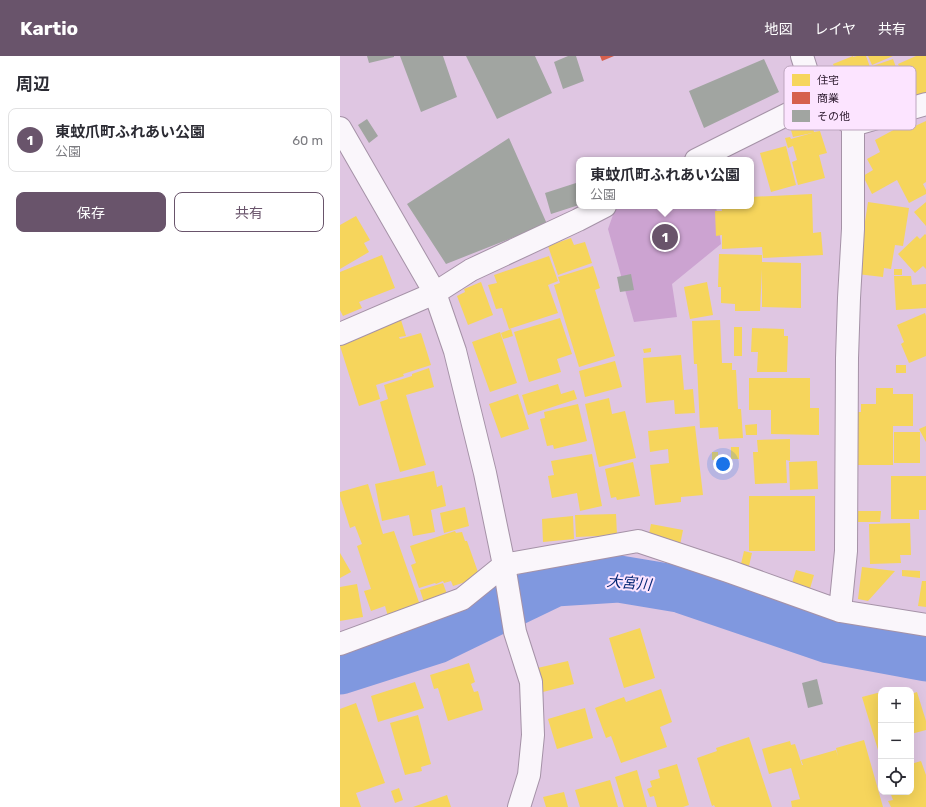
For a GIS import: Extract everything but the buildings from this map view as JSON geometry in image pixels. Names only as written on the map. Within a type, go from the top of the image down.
[{"type":"street","points":[[802,56],[805,66]]},
{"type":"street","points":[[916,107],[926,104]]},
{"type":"street","points":[[702,157],[784,116]]},
{"type":"street","points":[[340,128],[435,293],[458,366],[485,473],[504,565],[514,632],[531,682],[534,734],[529,774],[519,807]]},
{"type":"street","points":[[840,611],[846,551],[847,358],[853,229],[853,130]]},
{"type":"street","points":[[340,334],[435,293],[471,270],[599,209]]},
{"type":"street","points":[[340,644],[462,599],[504,565],[638,541],[840,611],[926,625]]},
{"type":"shaded area","points":[[616,209],[716,209],[721,244],[672,284],[677,317],[634,322],[608,229]]},
{"type":"waterway","name":"大宮川","points":[[340,671],[437,640],[555,583],[619,579],[679,589],[829,640],[926,658]]},
{"type":"place","name":"東蚊爪町ふれあい公園","points":[[665,237]]}]
